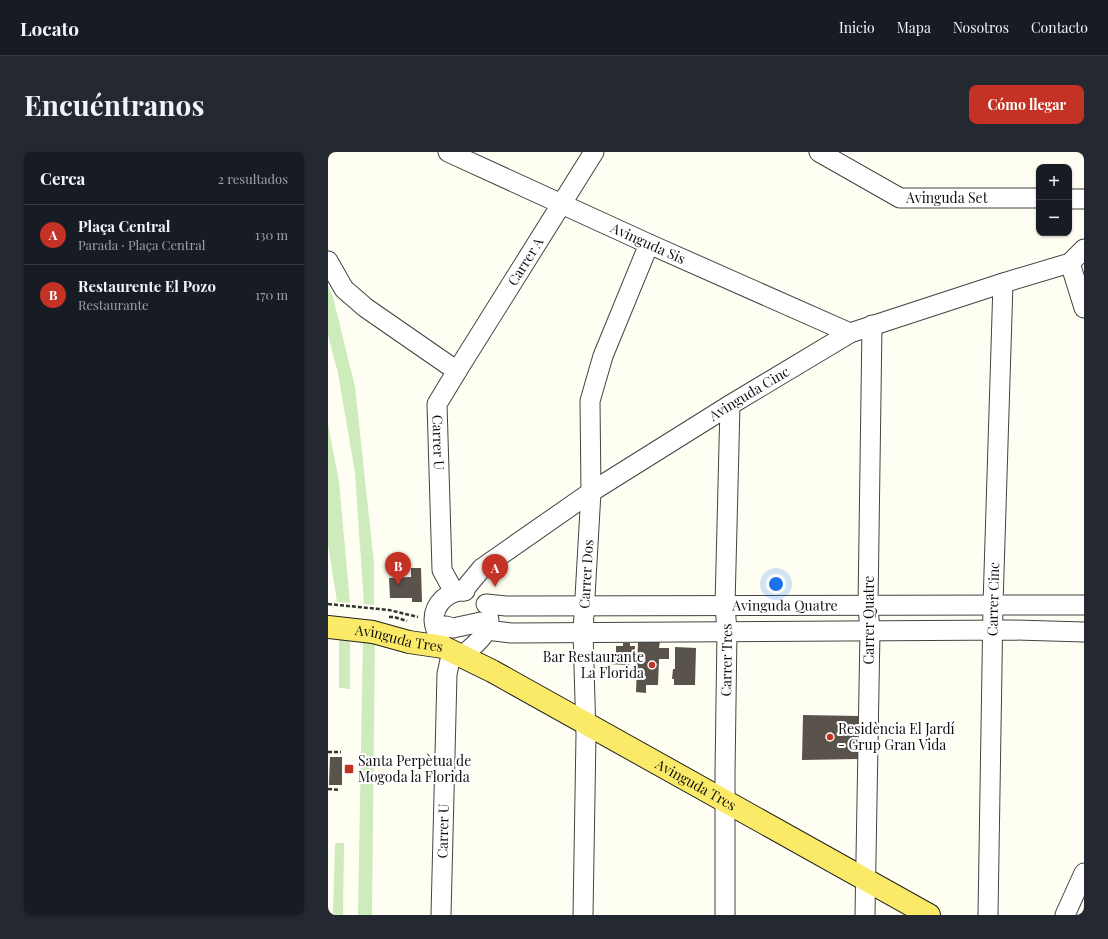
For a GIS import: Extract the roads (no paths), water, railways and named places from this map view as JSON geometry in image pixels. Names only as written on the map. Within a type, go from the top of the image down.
[{"type":"main road","name":"Avinguda Tres","points":[[328,613],[402,624],[426,634],[447,640],[585,724],[929,915]]},
{"type":"main road","name":"Avinguda Tres","points":[[328,627],[373,632],[409,642],[447,640]]},
{"type":"street","name":"Avinguda Sis","points":[[448,152],[649,244],[850,333]]},
{"type":"street","name":"Carrer A","points":[[457,371],[594,152]]},
{"type":"street","name":"Avinguda Set","points":[[819,152],[900,198],[1036,198]]},
{"type":"street","points":[[1072,198],[1084,198]]},
{"type":"street","name":"Carrer Dos","points":[[583,915],[585,724],[584,620],[591,492],[590,401],[603,356],[649,244]]},
{"type":"street","points":[[1084,249],[1077,266],[1084,308]]},
{"type":"street","points":[[328,261],[344,289],[366,308],[457,371]]},
{"type":"street","name":"Avinguda Cinc","points":[[458,592],[482,568],[591,492],[730,405],[850,333],[1003,283],[1077,266]]},
{"type":"street","name":"Carrer Cinc","points":[[988,915],[993,619],[1003,283]]},
{"type":"street","name":"Carrer Quatre","points":[[865,915],[872,325]]},
{"type":"street","name":"Carrer U","points":[[441,915],[447,640],[435,611],[440,601],[444,597],[458,592],[442,570],[437,404],[457,371]]},
{"type":"street","name":"Carrer Tres","points":[[725,915],[726,619],[730,405]]},
{"type":"street","points":[[458,592],[476,595],[487,620],[481,639],[447,640],[453,628],[487,620]]},
{"type":"street","name":"Avinguda Quatre","points":[[993,619],[1084,605]]},
{"type":"street","name":"Avinguda Quatre","points":[[1084,620],[993,619],[869,618],[584,620],[504,633],[487,620],[506,606],[584,620],[726,619],[869,618],[993,619],[1084,632]]},
{"type":"street","points":[[1065,915],[1084,873]]},
{"type":"place","name":"Restaurente El Pozo","points":[[398,585]]},
{"type":"place","name":"Plaça Central","points":[[495,587]]},
{"type":"place","name":"Bar Restaurante La Florida","points":[[652,665]]},
{"type":"place","name":"Residència El Jardí - Grup Gran Vida","points":[[830,737]]},
{"type":"place","name":"Santa Perpètua de Mogoda la Florida","points":[[349,769]]}]
